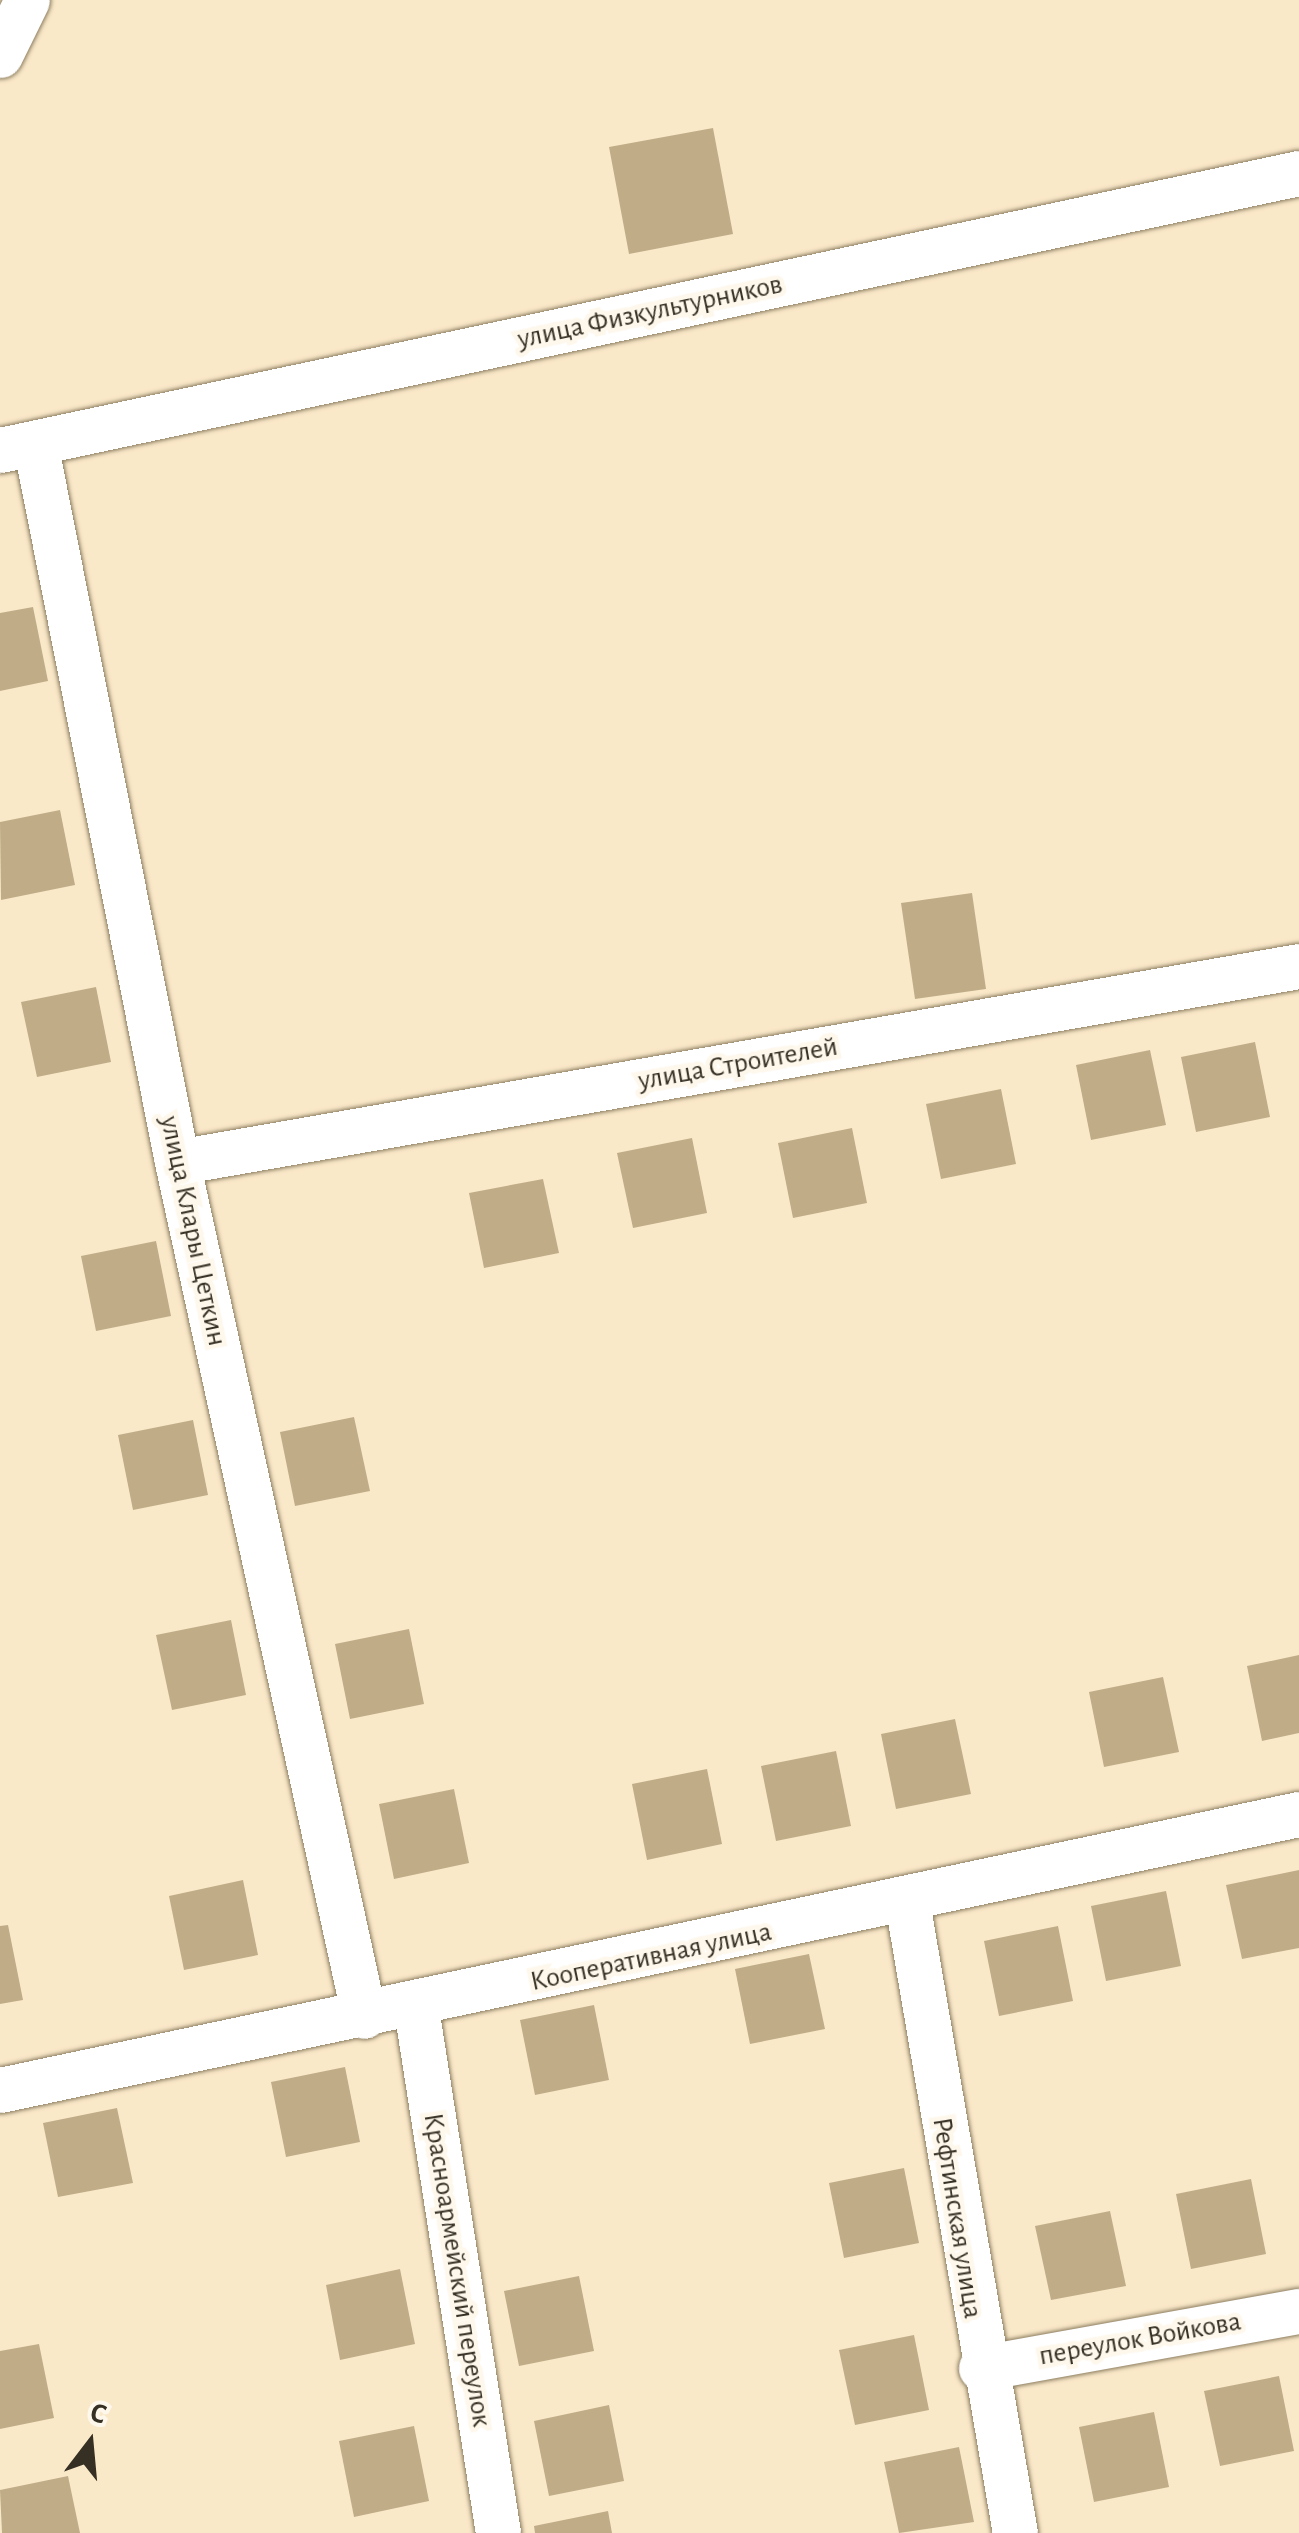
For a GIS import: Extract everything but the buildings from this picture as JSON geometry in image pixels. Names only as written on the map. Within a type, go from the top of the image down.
[{"type":"street","points":[[0,55],[27,0]]},
{"type":"street","name":"улица Физкультурников","points":[[17,447],[1299,173]]},
{"type":"street","name":"улица Клары Цеткин","points":[[17,447],[364,2016]]},
{"type":"street","name":"улица Строителей","points":[[177,1162],[1299,966]]},
{"type":"street","name":"Кооперативная улица","points":[[0,2090],[416,2008],[1299,1814]]},
{"type":"street","name":"Рефтинская улица","points":[[907,1902],[981,2368],[1015,2533]]},
{"type":"street","name":"Красноармейский переулок","points":[[416,2008],[498,2533]]},
{"type":"street","name":"переулок Войкова","points":[[981,2368],[1299,2311]]}]
